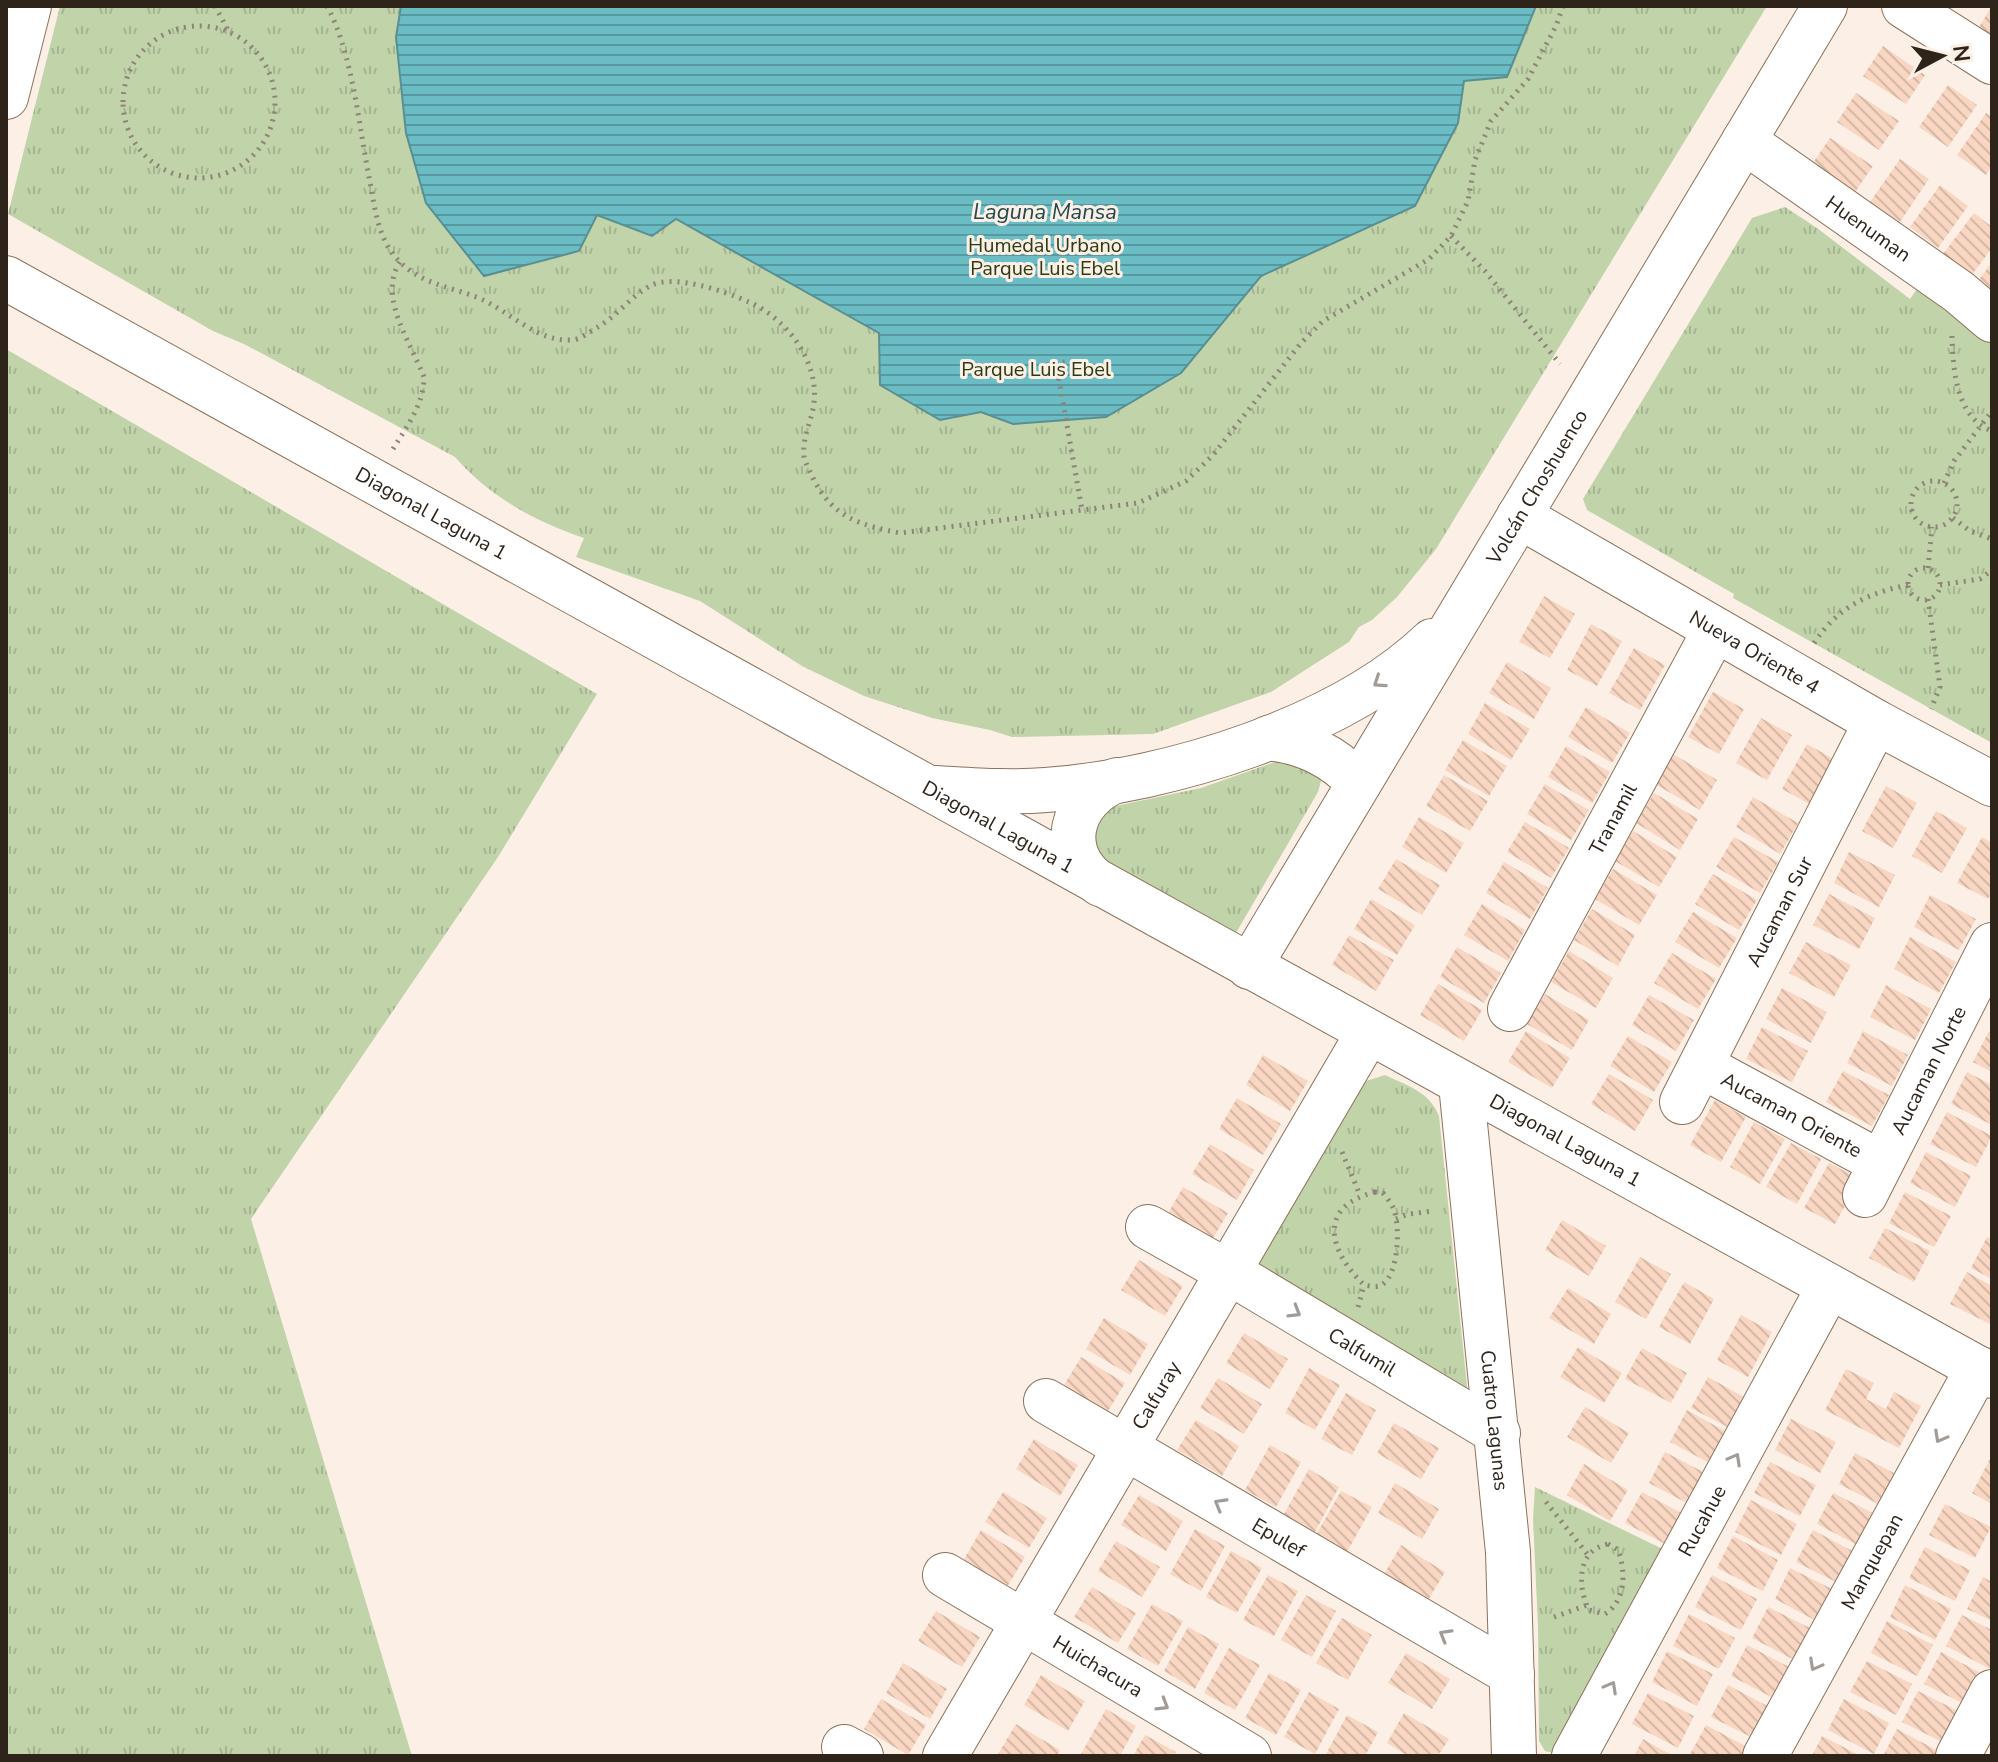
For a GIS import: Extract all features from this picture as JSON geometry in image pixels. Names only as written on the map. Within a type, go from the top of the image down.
[{"type":"street","points":[[6,97],[29,6]]},
{"type":"street","name":"Volcán Choshuenco","points":[[1249,967],[1825,6]]},
{"type":"street","points":[[1904,6],[1992,62]]},
{"type":"street","name":"Huenuman","points":[[1744,141],[1959,292],[1992,320]]},
{"type":"street","name":"Diagonal Laguna 1","points":[[6,278],[1985,1372]]},
{"type":"street","name":"Nueva Oriente 4","points":[[1519,516],[1876,722],[1992,784]]},
{"type":"street","points":[[923,787],[1000,792],[1047,790],[1117,780],[1197,761],[1268,738],[1332,711],[1373,687],[1424,649],[1460,615]]},
{"type":"street","name":"Tranamil","points":[[1510,1009],[1715,630]]},
{"type":"street","name":"Aucaman Sur","points":[[1692,1084],[1876,722]]},
{"type":"street","points":[[1268,738],[1296,742],[1321,753],[1359,783]]},
{"type":"street","points":[[1104,887],[1082,867],[1073,839],[1081,808],[1102,786],[1117,780]]},
{"type":"street","name":"Aucaman Norte","points":[[1873,1179],[1992,945]]},
{"type":"street","name":"Calfuray","points":[[945,1756],[1368,1033]]},
{"type":"street","name":"Cuatro Lagunas","points":[[1461,1084],[1498,1433],[1510,1588],[1514,1756]]},
{"type":"street","name":"Aucaman Oriente","points":[[1692,1084],[1873,1179]]},
{"type":"street","name":"Calfumil","points":[[1148,1227],[1498,1433]]},
{"type":"street","name":"Rucahue","points":[[1574,1756],[1829,1287]]},
{"type":"street","name":"Manquepan","points":[[1765,1756],[1985,1372]]},
{"type":"street","name":"Epulef","points":[[1046,1401],[1512,1674]]},
{"type":"street","name":"Huichacura","points":[[945,1575],[1249,1756]]},
{"type":"street","points":[[1958,1756],[1992,1692]]},
{"type":"path","points":[[215,6],[229,31],[248,43],[264,60],[273,81],[275,104],[272,126],[262,147],[245,163],[225,174],[203,179],[180,176],[159,167],[142,153],[130,134],[123,112],[124,88],[131,67],[144,48],[162,34],[184,27],[207,26],[229,31]]},
{"type":"path","points":[[327,6],[340,35],[348,65],[379,225],[390,250],[400,262],[421,280],[487,302],[545,336],[574,341],[605,323],[652,285],[683,282],[751,303],[777,321],[796,340],[809,365],[815,385],[814,405],[804,458],[828,503],[849,520],[900,533],[1138,503],[1186,481],[1213,455],[1301,343],[1323,321],[1429,259],[1451,236],[1468,201],[1475,160],[1491,121],[1528,79],[1563,6]]},
{"type":"path","points":[[1451,236],[1493,281],[1560,364]]},
{"type":"path","points":[[393,449],[411,420],[424,386],[424,377],[396,311],[393,273],[400,262]]},
{"type":"path","points":[[1959,292],[1952,321],[1953,360],[1965,407],[1980,426],[1992,431]]},
{"type":"path","points":[[1039,366],[1071,361]]},
{"type":"path","points":[[1056,363],[1082,510]]},
{"type":"path","points":[[1944,483],[1954,461],[1992,411]]},
{"type":"path","points":[[1925,483],[1944,483],[1956,499],[1957,509],[1953,518],[1932,527],[1923,524],[1915,517],[1912,498],[1925,483]]},
{"type":"path","points":[[1953,518],[1970,531],[1992,539]]},
{"type":"path","points":[[1928,568],[1932,527]]},
{"type":"path","points":[[1794,673],[1835,615],[1863,599],[1908,585],[1914,571],[1928,568],[1935,572],[1940,585],[1928,599],[1915,597],[1908,585]]},
{"type":"path","points":[[1940,585],[1980,579],[1992,570]]},
{"type":"path","points":[[1915,743],[1940,687],[1928,599]]},
{"type":"path","points":[[1340,1148],[1360,1195]]},
{"type":"path","points":[[1375,1192],[1383,1193],[1396,1219],[1396,1255],[1391,1272],[1383,1284],[1364,1285],[1344,1261],[1334,1230],[1337,1215],[1344,1205],[1360,1195],[1375,1192]]},
{"type":"path","points":[[1396,1219],[1408,1214],[1434,1211]]},
{"type":"path","points":[[1546,1502],[1588,1555]]},
{"type":"path","points":[[1608,1544],[1618,1550],[1624,1574],[1618,1600],[1613,1610],[1605,1614],[1589,1610],[1587,1605],[1581,1584],[1582,1567],[1597,1547],[1608,1544]]},
{"type":"path","points":[[1554,1617],[1587,1605]]},
{"type":"green space","name":"Parque Luis Ebel","points":[[60,6],[1767,6],[1436,549],[1397,597],[1372,620],[1359,627],[1349,642],[1271,692],[1153,734],[1012,737],[932,718],[864,696],[802,666],[700,601],[576,557],[584,538],[548,524],[498,496],[455,457],[244,344],[213,331],[8,214]]},
{"type":"green space","points":[[1785,207],[1910,299],[1921,283],[1992,338],[1992,743],[1733,598],[1734,594],[1587,510],[1583,499],[1752,218]]},
{"type":"green space","points":[[6,349],[597,694],[498,857],[251,1219],[412,1756],[6,1756]]},
{"type":"green space","points":[[1286,758],[1314,769],[1321,781],[1318,792],[1236,933],[1108,863],[1093,848],[1094,818],[1106,808],[1201,788]]},
{"type":"green space","points":[[1385,1075],[1423,1095],[1439,1116],[1469,1405],[1250,1271],[1366,1081]]},
{"type":"green space","points":[[1535,1487],[1675,1555],[1558,1754],[1545,1751],[1539,1741],[1533,1519]]},
{"type":"water","name":"Laguna Mansa","points":[[401,6],[1536,6],[1507,77],[1464,81],[1458,123],[1415,206],[1261,276],[1181,373],[1106,417],[1013,424],[981,412],[940,420],[880,385],[879,333],[676,219],[652,236],[597,215],[579,251],[484,276],[426,203],[406,133],[396,37]]},
{"type":"building","points":[[1992,6],[1992,35],[1979,27]]},
{"type":"building","points":[[1883,46],[1925,75],[1906,104],[1863,76]]},
{"type":"building","points":[[1948,85],[1977,105],[1948,147],[1919,127]]},
{"type":"building","points":[[1856,93],[1899,121],[1879,150],[1837,122]]},
{"type":"building","points":[[1986,113],[1992,117],[1992,166],[1986,175],[1957,155]]},
{"type":"building","points":[[1830,138],[1873,166],[1853,195],[1810,167]]},
{"type":"building","points":[[1900,159],[1929,179],[1900,222],[1870,202]]},
{"type":"building","points":[[1940,185],[1968,206],[1938,248],[1910,227]]},
{"type":"building","points":[[1974,213],[1992,227],[1992,248],[1971,276],[1943,254]]},
{"type":"building","points":[[1992,262],[1992,291],[1978,281]]},
{"type":"building","points":[[1544,596],[1575,614],[1550,658],[1519,642]]},
{"type":"building","points":[[1591,624],[1622,641],[1597,686],[1567,670]]},
{"type":"building","points":[[1634,648],[1665,665],[1640,710],[1609,693]]},
{"type":"building","points":[[1507,662],[1551,688],[1534,719],[1489,693]]},
{"type":"building","points":[[1713,692],[1744,709],[1719,754],[1688,737]]},
{"type":"building","points":[[1485,703],[1530,729],[1511,760],[1468,734]]},
{"type":"building","points":[[1586,707],[1630,733],[1612,763],[1568,737]]},
{"type":"building","points":[[1761,718],[1792,735],[1767,780],[1736,763]]},
{"type":"building","points":[[1463,740],[1507,766],[1489,796],[1445,770]]},
{"type":"building","points":[[1807,744],[1837,761],[1813,806],[1782,789]]},
{"type":"building","points":[[1566,746],[1610,772],[1592,803],[1548,777]]},
{"type":"building","points":[[1673,754],[1717,780],[1700,810],[1655,784]]},
{"type":"building","points":[[1444,775],[1488,801],[1470,831],[1426,806]]},
{"type":"building","points":[[1545,784],[1589,810],[1571,840],[1527,814]]},
{"type":"building","points":[[1886,786],[1917,803],[1893,848],[1862,831]]},
{"type":"building","points":[[1654,793],[1698,819],[1680,850],[1636,823]]},
{"type":"building","points":[[1753,797],[1798,823],[1780,854],[1736,827]]},
{"type":"building","points":[[1936,811],[1967,828],[1942,873],[1912,856]]},
{"type":"building","points":[[1419,817],[1464,843],[1446,873],[1402,847]]},
{"type":"building","points":[[1525,822],[1569,848],[1551,878],[1507,852]]},
{"type":"building","points":[[1633,831],[1677,857],[1659,887],[1615,861]]},
{"type":"building","points":[[1734,837],[1778,862],[1760,893],[1716,867]]},
{"type":"building","points":[[1982,837],[1992,843],[1992,892],[1988,899],[1957,883]]},
{"type":"building","points":[[1849,852],[1895,875],[1879,907],[1834,883]]},
{"type":"building","points":[[1396,859],[1440,885],[1422,915],[1378,889]]},
{"type":"building","points":[[1504,862],[1548,888],[1530,919],[1486,893]]},
{"type":"building","points":[[1613,869],[1657,895],[1639,925],[1595,899]]},
{"type":"building","points":[[1713,874],[1757,900],[1739,930],[1695,904]]},
{"type":"building","points":[[1829,894],[1875,918],[1859,949],[1813,925]]},
{"type":"building","points":[[1930,895],[1976,919],[1959,950],[1914,927]]},
{"type":"building","points":[[1371,899],[1415,925],[1397,955],[1354,929]]},
{"type":"building","points":[[1482,904],[1525,930],[1508,961],[1464,935]]},
{"type":"building","points":[[1592,909],[1635,935],[1618,966],[1574,940]]},
{"type":"building","points":[[1693,912],[1737,938],[1719,968],[1675,942]]},
{"type":"building","points":[[1349,935],[1394,960],[1376,991],[1332,965]]},
{"type":"building","points":[[1910,937],[1956,962],[1939,993],[1894,969]]},
{"type":"building","points":[[1806,942],[1851,965],[1834,997],[1789,973]]},
{"type":"building","points":[[1457,947],[1501,973],[1484,1003],[1440,977]]},
{"type":"building","points":[[1569,951],[1613,978],[1596,1008],[1551,982]]},
{"type":"building","points":[[1672,953],[1716,979],[1698,1009],[1654,983]]},
{"type":"building","points":[[1438,984],[1482,1010],[1464,1041],[1420,1015]]},
{"type":"building","points":[[1886,985],[1931,1009],[1915,1040],[1870,1017]]},
{"type":"building","points":[[1782,988],[1827,1012],[1811,1043],[1766,1019]]},
{"type":"building","points":[[1545,994],[1589,1020],[1572,1050],[1527,1024]]},
{"type":"building","points":[[1649,995],[1694,1020],[1676,1051],[1632,1025]]},
{"type":"building","points":[[1762,1027],[1808,1051],[1792,1082],[1746,1059]]},
{"type":"building","points":[[1526,1031],[1570,1058],[1552,1088],[1508,1062]]},
{"type":"building","points":[[1863,1031],[1908,1055],[1892,1086],[1847,1063]]},
{"type":"building","points":[[1989,1031],[1992,1033],[1992,1072],[1973,1062]]},
{"type":"building","points":[[1628,1036],[1672,1062],[1654,1092],[1610,1066]]},
{"type":"building","points":[[1263,1055],[1308,1081],[1290,1111],[1246,1085]]},
{"type":"building","points":[[1843,1071],[1889,1095],[1872,1126],[1826,1102]]},
{"type":"building","points":[[1967,1072],[1992,1085],[1992,1125],[1951,1104]]},
{"type":"building","points":[[1609,1074],[1653,1100],[1635,1131],[1591,1104]]},
{"type":"building","points":[[1237,1098],[1281,1124],[1263,1155],[1219,1129]]},
{"type":"building","points":[[1715,1100],[1746,1117],[1721,1162],[1690,1145]]},
{"type":"building","points":[[1947,1112],[1992,1136],[1976,1167],[1930,1144]]},
{"type":"building","points":[[1754,1122],[1785,1139],[1760,1184],[1730,1167]]},
{"type":"building","points":[[1791,1143],[1821,1159],[1797,1204],[1766,1187]]},
{"type":"building","points":[[1210,1144],[1254,1170],[1237,1200],[1192,1174]]},
{"type":"building","points":[[1926,1152],[1971,1176],[1955,1207],[1910,1183]]},
{"type":"building","points":[[1829,1163],[1860,1179],[1835,1224],[1804,1208]]},
{"type":"building","points":[[1183,1187],[1228,1213],[1210,1243],[1166,1217]]},
{"type":"building","points":[[1905,1192],[1951,1216],[1934,1247],[1889,1223]]},
{"type":"building","points":[[1562,1220],[1606,1246],[1589,1276],[1545,1250]]},
{"type":"building","points":[[1885,1228],[1930,1251],[1914,1282],[1869,1258]]},
{"type":"building","points":[[1987,1237],[1992,1239],[1992,1279],[1971,1268]]},
{"type":"building","points":[[1640,1257],[1671,1274],[1646,1319],[1615,1302]]},
{"type":"building","points":[[1139,1260],[1183,1286],[1165,1316],[1121,1290]]},
{"type":"building","points":[[1967,1272],[1992,1286],[1992,1325],[1950,1304]]},
{"type":"building","points":[[1684,1282],[1714,1299],[1690,1344],[1659,1327]]},
{"type":"building","points":[[1568,1288],[1611,1314],[1594,1344],[1549,1318]]},
{"type":"building","points":[[1741,1315],[1772,1332],[1748,1377],[1717,1360]]},
{"type":"building","points":[[1104,1318],[1148,1344],[1130,1375],[1086,1349]]},
{"type":"building","points":[[1244,1333],[1288,1359],[1270,1389],[1226,1363]]},
{"type":"building","points":[[1578,1347],[1622,1373],[1604,1403],[1560,1377]]},
{"type":"building","points":[[1642,1348],[1687,1373],[1671,1403],[1625,1379]]},
{"type":"building","points":[[1081,1357],[1125,1383],[1107,1413],[1063,1387]]},
{"type":"building","points":[[1309,1368],[1340,1385],[1315,1430],[1285,1413]]},
{"type":"building","points":[[1846,1369],[1874,1383],[1866,1399],[1886,1409],[1894,1392],[1921,1406],[1899,1448],[1825,1410]]},
{"type":"building","points":[[1708,1377],[1753,1402],[1737,1432],[1691,1408]]},
{"type":"building","points":[[1218,1378],[1262,1404],[1244,1434],[1200,1408]]},
{"type":"building","points":[[1346,1393],[1376,1410],[1352,1455],[1321,1439]]},
{"type":"building","points":[[1585,1407],[1629,1433],[1611,1463],[1567,1437]]},
{"type":"building","points":[[1687,1410],[1732,1435],[1715,1466],[1670,1442]]},
{"type":"building","points":[[1791,1419],[1836,1442],[1820,1473],[1775,1450]]},
{"type":"building","points":[[1196,1420],[1239,1446],[1222,1476],[1177,1450]]},
{"type":"building","points":[[1394,1423],[1439,1448],[1421,1479],[1377,1453]]},
{"type":"building","points":[[1034,1439],[1078,1465],[1060,1496],[1016,1469]]},
{"type":"building","points":[[1270,1445],[1301,1462],[1276,1507],[1245,1490]]},
{"type":"building","points":[[1665,1452],[1711,1476],[1694,1507],[1649,1483]]},
{"type":"building","points":[[1855,1453],[1900,1476],[1884,1507],[1839,1484]]},
{"type":"building","points":[[1992,1455],[1992,1504],[1972,1493]]},
{"type":"building","points":[[1770,1462],[1816,1485],[1800,1516],[1754,1493]]},
{"type":"building","points":[[1584,1464],[1628,1490],[1610,1521],[1567,1495]]},
{"type":"building","points":[[1309,1469],[1339,1487],[1315,1532],[1284,1514]]},
{"type":"building","points":[[1395,1483],[1439,1509],[1422,1539],[1378,1513]]},
{"type":"building","points":[[1341,1491],[1372,1507],[1347,1552],[1316,1535]]},
{"type":"building","points":[[1003,1492],[1047,1518],[1029,1548],[985,1522]]},
{"type":"building","points":[[1642,1492],[1687,1516],[1671,1547],[1625,1523]]},
{"type":"building","points":[[1833,1493],[1879,1516],[1863,1548],[1817,1524]]},
{"type":"building","points":[[1139,1495],[1183,1521],[1166,1551],[1121,1525]]},
{"type":"building","points":[[1751,1500],[1797,1524],[1781,1555],[1735,1532]]},
{"type":"building","points":[[1945,1504],[1991,1527],[1975,1558],[1929,1535]]},
{"type":"building","points":[[1195,1529],[1225,1546],[1201,1591],[1170,1574]]},
{"type":"building","points":[[981,1530],[1025,1557],[1007,1587],[963,1561]]},
{"type":"building","points":[[1813,1530],[1858,1554],[1842,1585],[1796,1562]]},
{"type":"building","points":[[1733,1536],[1778,1560],[1763,1591],[1717,1568]]},
{"type":"building","points":[[1116,1541],[1160,1567],[1142,1597],[1098,1571]]},
{"type":"building","points":[[1401,1545],[1445,1572],[1427,1602],[1383,1576]]},
{"type":"building","points":[[1925,1547],[1970,1570],[1955,1601],[1909,1578]]},
{"type":"building","points":[[1231,1551],[1262,1568],[1237,1613],[1206,1597]]},
{"type":"building","points":[[1790,1568],[1836,1591],[1820,1623],[1775,1599]]},
{"type":"building","points":[[1268,1575],[1298,1591],[1274,1636],[1243,1620]]},
{"type":"building","points":[[1712,1575],[1757,1599],[1741,1630],[1695,1607]]},
{"type":"building","points":[[1983,1577],[1992,1582],[1992,1621],[1967,1609]]},
{"type":"building","points":[[1905,1585],[1951,1609],[1935,1640],[1890,1617]]},
{"type":"building","points":[[1092,1587],[1136,1613],[1118,1643],[1074,1617]]},
{"type":"building","points":[[1306,1595],[1336,1611],[1312,1657],[1281,1640]]},
{"type":"building","points":[[1152,1604],[1183,1621],[1158,1666],[1127,1649]]},
{"type":"building","points":[[1768,1607],[1814,1630],[1798,1662],[1752,1638]]},
{"type":"building","points":[[936,1611],[980,1637],[962,1667],[918,1641]]},
{"type":"building","points":[[1689,1614],[1735,1638],[1719,1669],[1673,1646]]},
{"type":"building","points":[[1962,1615],[1992,1630],[1992,1670],[1946,1646]]},
{"type":"building","points":[[1342,1618],[1372,1635],[1348,1680],[1316,1663]]},
{"type":"building","points":[[1887,1621],[1933,1645],[1917,1676],[1871,1653]]},
{"type":"building","points":[[1188,1627],[1219,1644],[1195,1689],[1164,1671]]},
{"type":"building","points":[[1747,1645],[1793,1669],[1777,1700],[1731,1676]]},
{"type":"building","points":[[1229,1648],[1260,1665],[1235,1710],[1204,1693]]},
{"type":"building","points":[[1667,1651],[1713,1674],[1697,1706],[1652,1682]]},
{"type":"building","points":[[1941,1652],[1986,1676],[1970,1707],[1924,1684]]},
{"type":"building","points":[[1406,1653],[1450,1679],[1432,1709],[1388,1683]]},
{"type":"building","points":[[1867,1661],[1912,1684],[1896,1715],[1850,1692]]},
{"type":"building","points":[[903,1663],[947,1689],[930,1719],[886,1693]]},
{"type":"building","points":[[1269,1673],[1301,1690],[1276,1735],[1245,1718]]},
{"type":"building","points":[[1041,1675],[1085,1701],[1068,1731],[1024,1705]]},
{"type":"building","points":[[1728,1685],[1773,1709],[1757,1740],[1711,1717]]},
{"type":"building","points":[[1918,1691],[1964,1714],[1948,1745],[1902,1722]]},
{"type":"building","points":[[1309,1692],[1339,1709],[1315,1754],[1284,1737]]},
{"type":"building","points":[[1648,1693],[1694,1716],[1678,1748],[1632,1724]]},
{"type":"building","points":[[881,1699],[926,1725],[908,1755],[864,1729]]},
{"type":"building","points":[[1844,1699],[1889,1723],[1874,1754],[1828,1730]]},
{"type":"building","points":[[1106,1709],[1136,1726],[1120,1756],[1084,1756],[1081,1754]]},
{"type":"building","points":[[1404,1713],[1449,1739],[1438,1756],[1408,1756],[1387,1743]]},
{"type":"building","points":[[1347,1715],[1378,1732],[1365,1756],[1325,1756]]},
{"type":"building","points":[[1016,1724],[1060,1750],[1057,1756],[998,1754]]},
{"type":"building","points":[[1706,1725],[1751,1749],[1747,1756],[1689,1756]]},
{"type":"building","points":[[1897,1729],[1942,1753],[1941,1756],[1883,1756]]},
{"type":"building","points":[[1145,1735],[1176,1752],[1173,1756],[1133,1756]]},
{"type":"building","points":[[1822,1736],[1861,1756],[1812,1756]]},
{"type":"building","points":[[1643,1739],[1673,1756],[1634,1756]]},
{"type":"park label","name":"Humedal Urbano Parque Luis Ebel","points":[[1045,256]]}]
